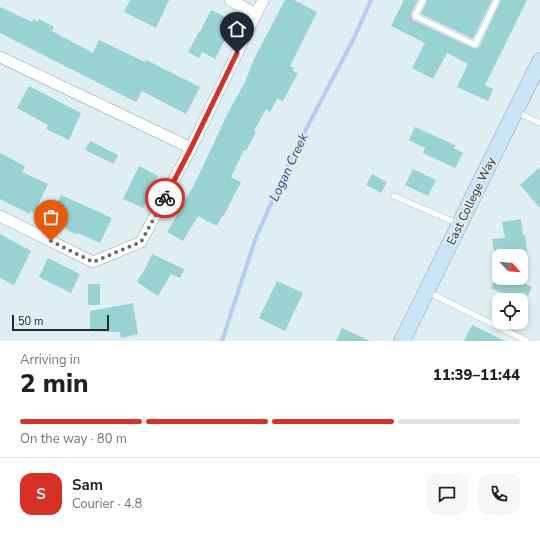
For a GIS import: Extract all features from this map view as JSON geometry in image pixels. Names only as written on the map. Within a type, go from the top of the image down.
[{"type":"main road","name":"East College Way","points":[[402,341],[540,61]]},
{"type":"street","points":[[230,0],[257,14]]},
{"type":"street","points":[[0,216],[93,262],[141,242],[191,148],[263,0]]},
{"type":"street","points":[[0,57],[191,148]]},
{"type":"lane","points":[[423,0],[415,16],[475,45],[497,0]]},
{"type":"lane","points":[[515,111],[540,124]]},
{"type":"lane","points":[[394,196],[459,224]]},
{"type":"lane","points":[[426,291],[527,341]]},
{"type":"building","points":[[130,0],[169,0],[156,28],[124,12]]},
{"type":"building","points":[[285,0],[294,0],[317,12],[290,66],[294,68],[293,71],[298,73],[283,101],[277,99],[270,112],[266,109],[254,131],[256,132],[246,151],[244,150],[231,177],[241,182],[217,226],[198,216],[183,241],[167,232],[194,185],[229,111],[245,82],[254,59]]},
{"type":"building","points":[[404,0],[418,0],[411,14],[413,20],[475,49],[479,47],[501,0],[527,0],[485,85],[493,89],[488,101],[457,87],[468,64],[447,53],[433,79],[412,68],[425,43],[391,26]]},
{"type":"building","points":[[427,0],[492,0],[473,39],[421,14]]},
{"type":"building","points":[[0,7],[32,22],[33,19],[38,22],[39,19],[54,27],[52,31],[93,53],[99,40],[145,62],[146,60],[200,87],[186,114],[142,91],[136,102],[0,33]]},
{"type":"building","points":[[211,10],[234,21],[215,59],[202,52],[199,58],[188,52]]},
{"type":"building","points":[[29,86],[81,113],[69,140],[46,129],[48,125],[17,108]]},
{"type":"building","points":[[415,127],[455,145],[454,148],[463,153],[455,168],[423,153],[425,148],[409,140]]},
{"type":"building","points":[[90,141],[118,155],[114,164],[85,150]]},
{"type":"building","points":[[0,153],[25,166],[22,172],[48,184],[34,213],[31,211],[30,214],[0,199]]},
{"type":"building","points":[[139,166],[158,176],[143,208],[123,199]]},
{"type":"building","points":[[540,167],[540,208],[520,185]]},
{"type":"building","points":[[413,169],[436,180],[428,196],[405,185]]},
{"type":"building","points":[[372,174],[387,182],[381,193],[366,185]]},
{"type":"building","points":[[61,195],[112,218],[100,243],[78,233],[78,235],[48,220]]},
{"type":"building","points":[[521,219],[527,249],[494,249],[492,239],[505,238],[502,222]]},
{"type":"building","points":[[0,234],[31,251],[14,285],[0,278]]},
{"type":"building","points":[[152,254],[184,269],[180,278],[171,274],[158,296],[137,282]]},
{"type":"building","points":[[48,258],[80,274],[71,293],[39,277]]},
{"type":"building","points":[[277,281],[303,293],[285,331],[259,318]]},
{"type":"building","points":[[88,284],[100,284],[100,305],[88,305]]},
{"type":"building","points":[[492,285],[528,285],[532,287],[528,296],[528,293],[501,293],[491,288]]},
{"type":"building","points":[[133,303],[138,334],[121,338],[120,332],[90,331],[90,311]]},
{"type":"building","points":[[472,325],[505,341],[464,341]]},
{"type":"building","points":[[342,328],[370,341],[336,341]]},
{"type":"waterway","name":"Logan Creek","points":[[222,341],[255,240],[292,156],[354,38],[371,0]]},
{"type":"way so far","points":[[51,241],[93,262],[141,242],[165,198]]},
{"type":"route","points":[[165,198],[237,53]]}]
